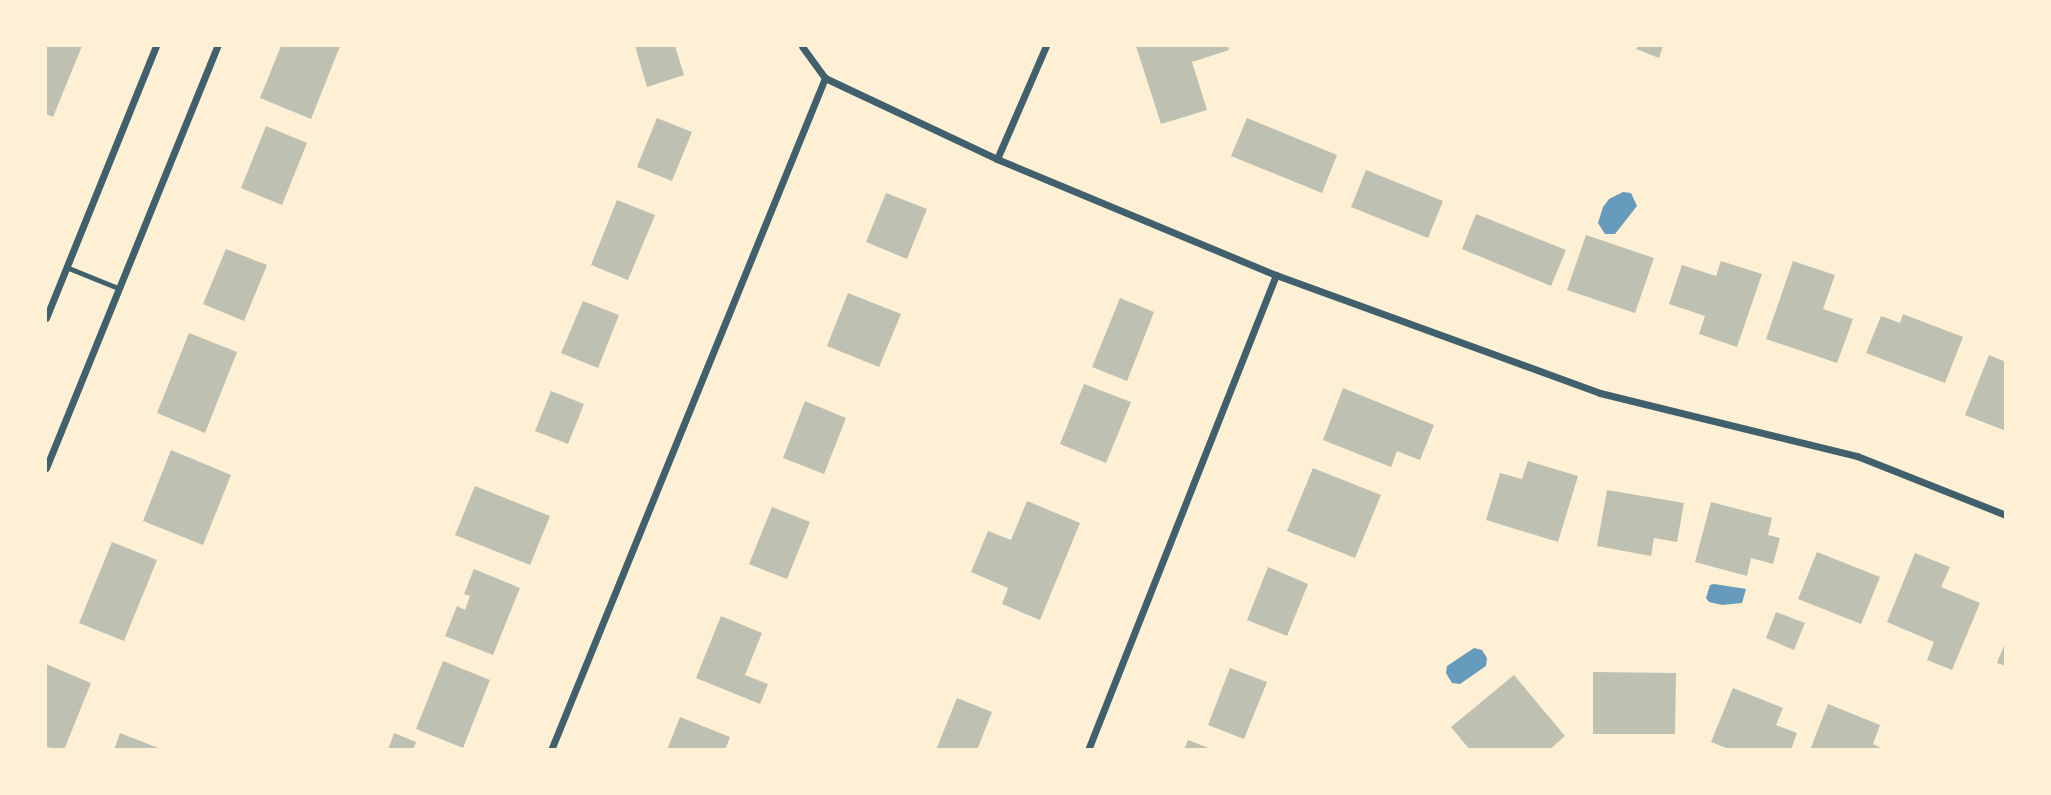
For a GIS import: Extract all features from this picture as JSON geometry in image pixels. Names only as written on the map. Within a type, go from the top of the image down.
[{"type":"street","points":[[46,318],[156,46]]},
{"type":"street","points":[[46,468],[217,46]]},
{"type":"street","points":[[802,46],[825,78],[997,159],[1276,275],[1600,393],[1857,456],[2006,515]]},
{"type":"street","points":[[997,159],[1045,46]]},
{"type":"street","points":[[551,750],[825,78]]},
{"type":"street","points":[[1088,750],[1276,275]]},
{"type":"lane","points":[[66,267],[118,288]]},
{"type":"water","points":[[1623,192],[1631,193],[1637,206],[1615,234],[1605,234],[1598,223],[1603,207],[1609,199]]},
{"type":"water","points":[[1710,585],[1746,589],[1742,603],[1722,605],[1709,602],[1706,598]]},
{"type":"water","points":[[1474,648],[1482,650],[1487,658],[1486,666],[1460,684],[1452,683],[1446,673],[1447,666]]},
{"type":"building","points":[[46,46],[82,46],[53,117],[46,114]]},
{"type":"building","points":[[281,46],[340,46],[311,119],[260,98]]},
{"type":"building","points":[[635,46],[675,46],[684,75],[647,87]]},
{"type":"building","points":[[1136,46],[1228,46],[1229,50],[1192,62],[1207,110],[1161,124]]},
{"type":"building","points":[[1638,46],[1663,46],[1659,58],[1636,49]]},
{"type":"building","points":[[657,118],[692,132],[672,181],[637,167]]},
{"type":"building","points":[[1247,118],[1337,155],[1322,193],[1231,156]]},
{"type":"building","points":[[266,126],[307,143],[282,205],[241,188]]},
{"type":"building","points":[[1366,170],[1443,201],[1428,238],[1351,207]]},
{"type":"building","points":[[886,193],[927,209],[907,259],[866,242]]},
{"type":"building","points":[[617,200],[655,215],[628,280],[591,265]]},
{"type":"building","points":[[1476,214],[1566,250],[1551,286],[1462,249]]},
{"type":"building","points":[[1586,235],[1654,258],[1635,313],[1567,290]]},
{"type":"building","points":[[226,249],[267,265],[244,321],[203,304]]},
{"type":"building","points":[[1721,261],[1762,274],[1737,347],[1699,334],[1705,316],[1669,304],[1682,265],[1716,276]]},
{"type":"building","points":[[1793,261],[1835,275],[1823,309],[1853,319],[1837,363],[1766,339]]},
{"type":"building","points":[[848,293],[901,314],[879,367],[827,346]]},
{"type":"building","points":[[1120,298],[1154,312],[1127,381],[1092,367]]},
{"type":"building","points":[[583,301],[619,315],[598,368],[561,353]]},
{"type":"building","points":[[1903,314],[1963,337],[1945,383],[1866,353],[1881,316],[1900,323]]},
{"type":"building","points":[[189,333],[237,352],[205,433],[157,413]]},
{"type":"building","points":[[1989,355],[2006,362],[2006,431],[1965,415]]},
{"type":"building","points":[[1084,384],[1131,402],[1106,463],[1060,444]]},
{"type":"building","points":[[1343,388],[1434,425],[1420,460],[1397,451],[1391,467],[1323,440]]},
{"type":"building","points":[[551,391],[584,404],[568,444],[535,431]]},
{"type":"building","points":[[805,401],[846,418],[824,474],[783,458]]},
{"type":"building","points":[[171,450],[231,475],[203,545],[143,521]]},
{"type":"building","points":[[1528,461],[1578,476],[1558,542],[1486,520],[1500,473],[1522,479]]},
{"type":"building","points":[[1313,468],[1381,495],[1355,558],[1287,531]]},
{"type":"building","points":[[475,486],[550,516],[530,565],[455,535]]},
{"type":"building","points":[[1607,490],[1684,503],[1677,542],[1654,538],[1651,556],[1597,546]]},
{"type":"building","points":[[1027,501],[1080,523],[1040,620],[1002,604],[1008,588],[971,572],[988,531],[1011,540]]},
{"type":"building","points":[[1711,502],[1772,518],[1768,535],[1780,538],[1773,564],[1751,558],[1747,576],[1695,562]]},
{"type":"building","points":[[772,507],[810,522],[787,579],[749,564]]},
{"type":"building","points":[[112,542],[157,560],[124,641],[79,623]]},
{"type":"building","points":[[1817,552],[1880,577],[1861,624],[1798,599]]},
{"type":"building","points":[[1915,553],[1950,567],[1941,587],[1980,603],[1952,670],[1927,660],[1934,642],[1887,622]]},
{"type":"building","points":[[1268,567],[1308,584],[1287,636],[1247,620]]},
{"type":"building","points":[[474,569],[520,588],[493,655],[445,636],[457,606],[465,610],[470,596],[464,594]]},
{"type":"building","points":[[1776,612],[1805,623],[1794,650],[1766,638]]},
{"type":"building","points":[[721,616],[762,633],[745,675],[768,684],[760,704],[696,678]]},
{"type":"building","points":[[2006,643],[2006,666],[1997,663]]},
{"type":"building","points":[[443,661],[490,680],[463,748],[416,729]]},
{"type":"building","points":[[46,664],[91,683],[64,750],[46,747]]},
{"type":"building","points":[[1230,668],[1267,682],[1244,739],[1208,725]]},
{"type":"building","points":[[1593,672],[1676,673],[1675,734],[1593,734]]},
{"type":"building","points":[[1514,675],[1565,736],[1549,750],[1470,750],[1451,727]]},
{"type":"building","points":[[1733,688],[1783,708],[1776,725],[1797,733],[1791,750],[1731,750],[1711,742]]},
{"type":"building","points":[[957,698],[992,712],[977,750],[936,750]]},
{"type":"building","points":[[1828,704],[1880,725],[1873,744],[1885,750],[1810,750]]},
{"type":"building","points":[[680,717],[730,737],[725,750],[667,750]]},
{"type":"building","points":[[120,733],[161,749],[114,750]]},
{"type":"building","points":[[394,733],[416,742],[413,750],[388,750]]},
{"type":"building","points":[[1188,740],[1211,749],[1211,750],[1184,750]]}]
